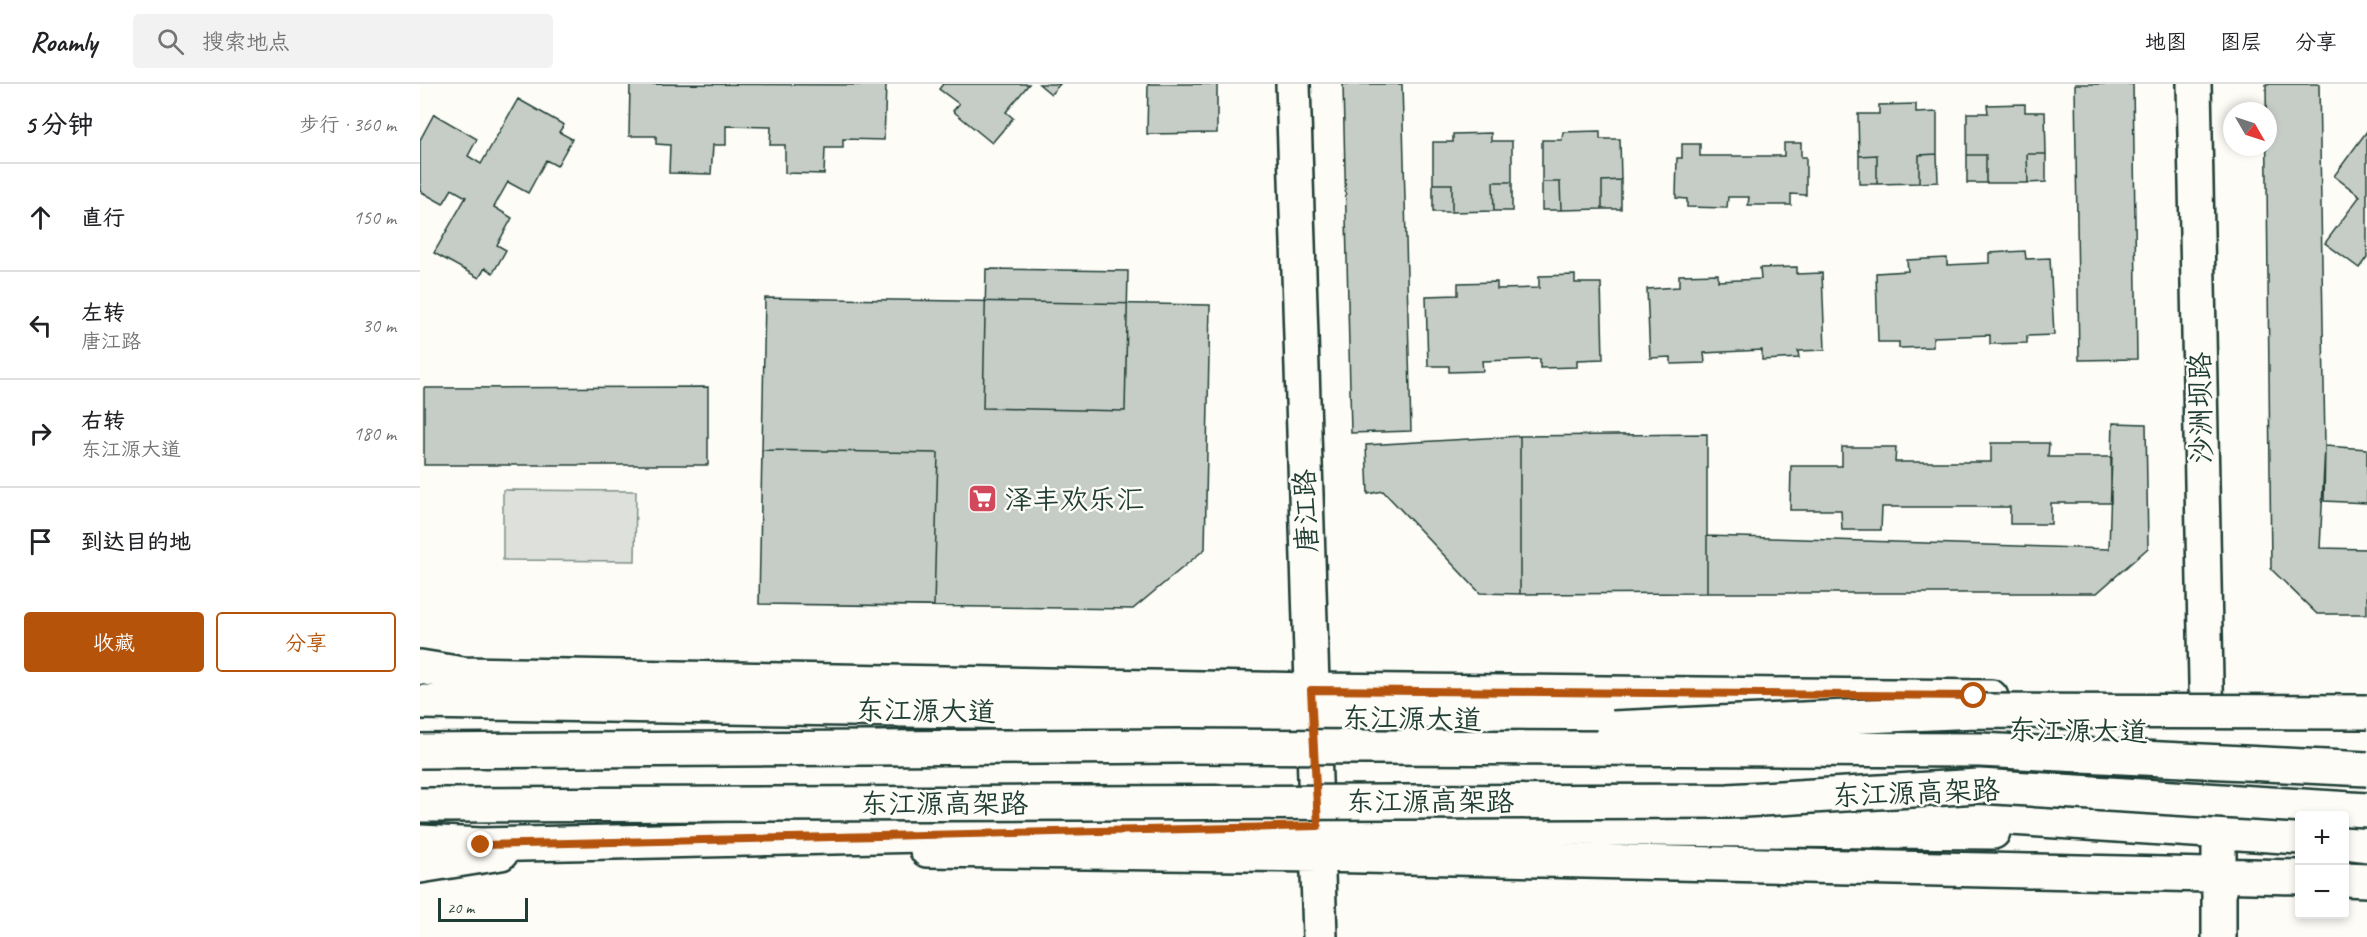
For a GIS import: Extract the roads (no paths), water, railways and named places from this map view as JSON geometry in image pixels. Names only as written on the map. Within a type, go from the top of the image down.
[{"type":"main road","name":"唐江路","points":[[1293,84],[1320,937]]},
{"type":"main road","name":"沙洲坝路","points":[[2194,84],[2208,715]]},
{"type":"main road","points":[[420,667],[463,674],[1312,703]]},
{"type":"main road","points":[[2208,715],[2367,697]]},
{"type":"main road","name":"东江源大道","points":[[420,702],[1312,703],[2208,715],[2367,742]]},
{"type":"main road","points":[[1180,746],[1975,711],[2208,715],[2367,712]]},
{"type":"main road","name":"东江源高架路","points":[[420,751],[1180,746],[1980,750],[2367,769]]},
{"type":"main road","name":"东江源高架路","points":[[420,805],[1728,801],[1979,786],[2367,810]]},
{"type":"main road","points":[[1728,801],[2295,837]]},
{"type":"main road","points":[[420,866],[553,845],[1318,841],[1978,831],[2218,860],[2295,876]]},
{"type":"main road","points":[[420,842],[481,845],[1318,841]]},
{"type":"main road","points":[[2349,843],[2367,845]]},
{"type":"main road","points":[[2218,860],[2295,851]]},
{"type":"main road","points":[[2349,852],[2367,853]]},
{"type":"main road","points":[[2218,860],[2219,937]]},
{"type":"main road","points":[[2349,879],[2367,880]]},
{"type":"place","name":"泽丰欢乐汇","points":[[983,499]]}]
